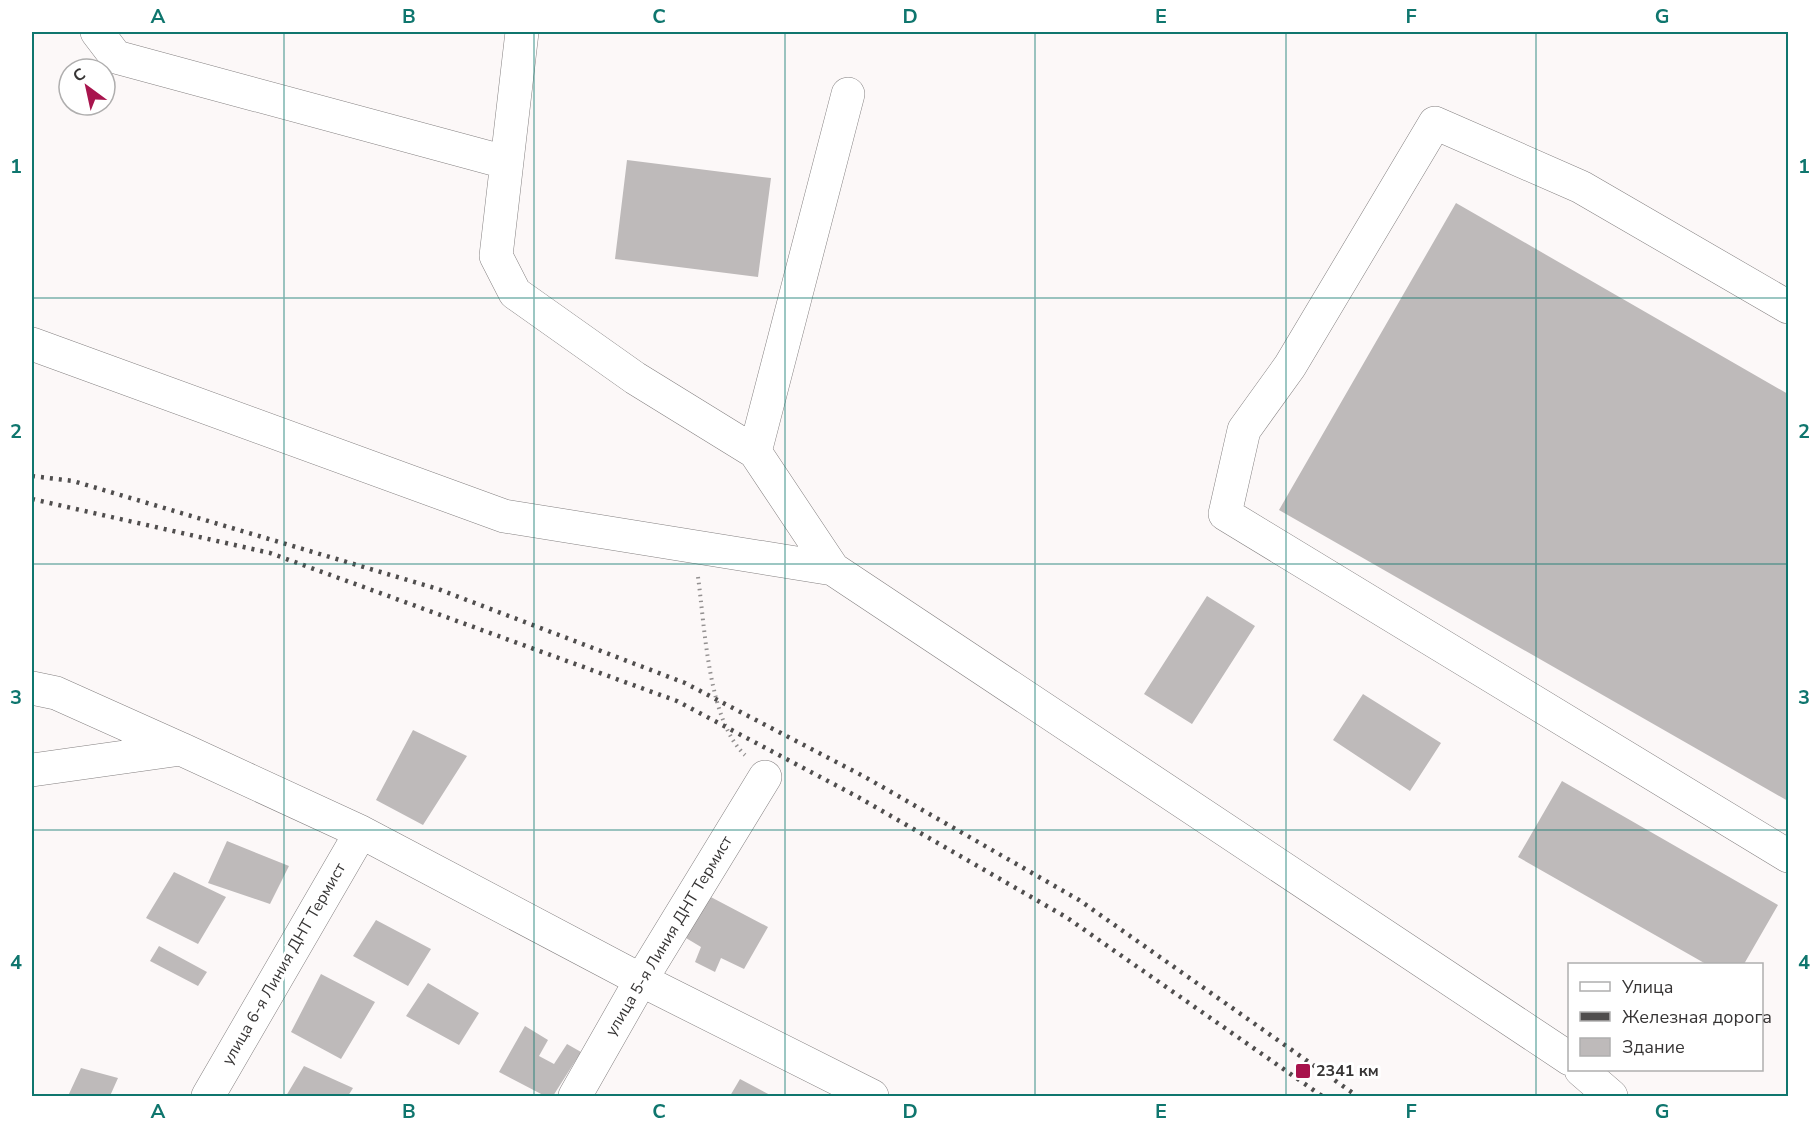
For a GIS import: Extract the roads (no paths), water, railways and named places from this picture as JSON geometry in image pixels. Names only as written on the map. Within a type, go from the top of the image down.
[{"type":"street","points":[[97,32],[116,57],[505,162]]},
{"type":"street","points":[[522,32],[505,162],[496,256],[515,293],[635,378],[756,452],[834,569],[1568,1058]]},
{"type":"street","points":[[756,452],[848,94]]},
{"type":"street","points":[[1788,307],[1581,187],[1435,123],[1290,366],[1244,430],[1225,514],[1788,856]]},
{"type":"street","points":[[32,344],[504,516],[834,569]]},
{"type":"street","points":[[32,688],[56,693],[361,832],[641,980],[872,1096]]},
{"type":"street","points":[[32,770],[181,749]]},
{"type":"street","name":"улица 5-я Линия ДНТ Термист","points":[[575,1096],[641,980],[765,777]]},
{"type":"street","name":"улица 6-я Линия ДНТ Термист","points":[[208,1096],[361,832]]},
{"type":"street","points":[[1582,1071],[1611,1096]]},
{"type":"railway","points":[[32,476],[73,481],[438,589],[685,683],[865,777],[1079,900],[1357,1096]]},
{"type":"railway","points":[[32,499],[270,553],[677,701],[858,797],[1066,917],[1322,1096]]},
{"type":"place","name":"2341 км","points":[[1303,1071]]}]
